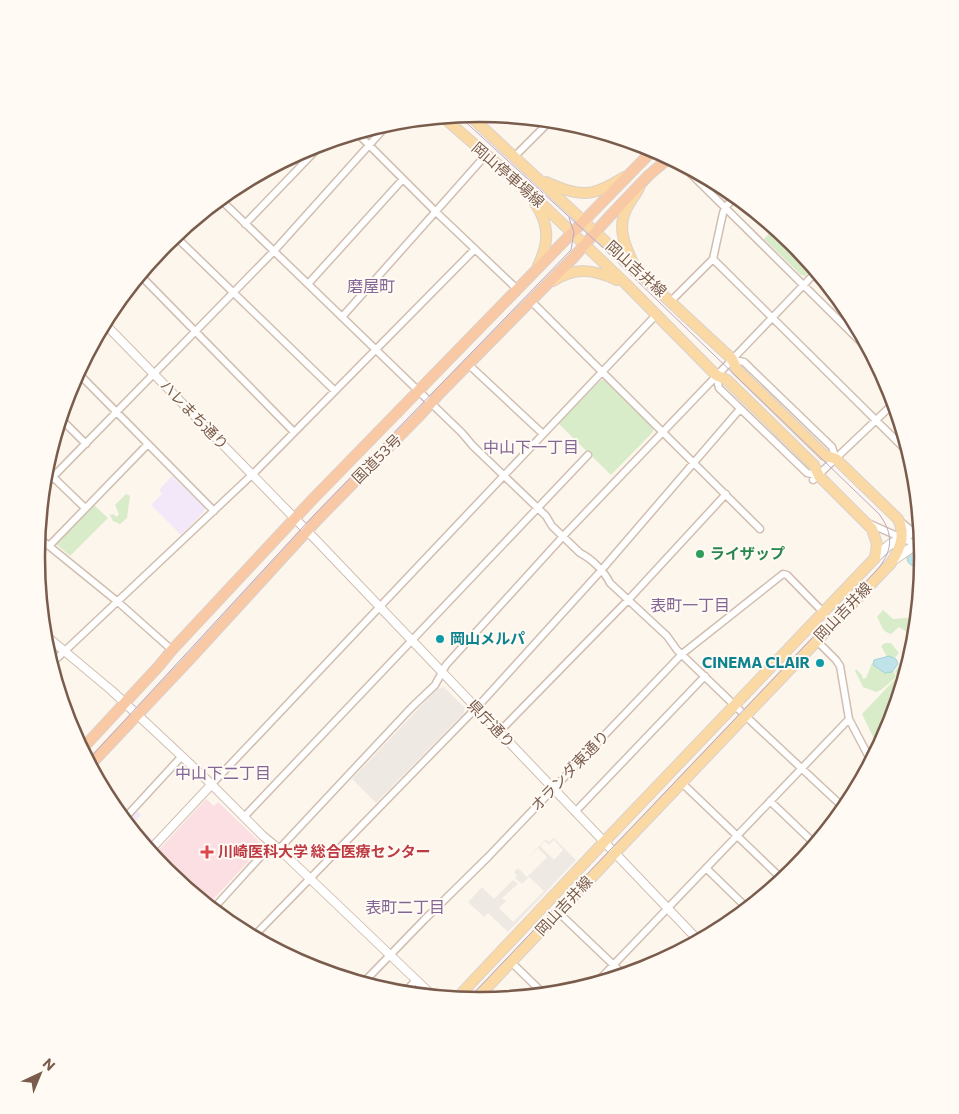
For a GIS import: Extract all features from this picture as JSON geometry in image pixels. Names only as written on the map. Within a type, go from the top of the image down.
[{"type":"highway","name":"国道53号","points":[[87,743],[295,518],[647,156]]},
{"type":"highway","name":"国道53号","points":[[95,759],[307,531],[585,245],[642,182],[663,163]]},
{"type":"main road","name":"岡山停車場線","points":[[477,122],[596,232]]},
{"type":"main road","name":"岡山停車場線","points":[[451,123],[485,156],[527,190],[573,234]]},
{"type":"main road","points":[[539,178],[566,190],[584,193],[606,188],[632,172]]},
{"type":"main road","points":[[636,269],[624,245],[622,223],[625,212],[642,182]]},
{"type":"main road","points":[[527,190],[545,221],[547,233],[547,243],[536,272]]},
{"type":"main road","name":"岡山吉井線","points":[[596,232],[732,359],[737,370],[824,455],[836,459],[898,519]]},
{"type":"main road","name":"岡山吉井線","points":[[463,991],[875,558],[877,544],[872,529],[816,478],[814,465],[727,380],[716,375],[625,283],[573,234]]},
{"type":"main road","points":[[548,283],[564,274],[582,271],[600,273],[625,283]]},
{"type":"main road","points":[[898,519],[902,531],[901,538]]},
{"type":"main road","points":[[875,558],[889,545],[913,532]]},
{"type":"main road","name":"岡山吉井線","points":[[483,992],[890,563],[897,553],[901,538]]},
{"type":"main road","points":[[890,563],[914,546]]},
{"type":"street","points":[[514,157],[544,127]]},
{"type":"street","points":[[85,508],[54,477],[274,251],[380,134]]},
{"type":"street","points":[[362,138],[518,290]]},
{"type":"street","points":[[342,317],[485,156]]},
{"type":"street","points":[[246,224],[309,158]]},
{"type":"street","points":[[308,284],[403,179]]},
{"type":"street","points":[[700,183],[851,331]]},
{"type":"street","points":[[671,301],[714,259],[715,247],[725,208],[730,202]]},
{"type":"street","points":[[226,205],[419,391],[563,536],[601,571],[610,583],[667,636],[682,654],[838,802]]},
{"type":"street","points":[[181,242],[335,391]]},
{"type":"street","points":[[57,658],[252,475],[475,249]]},
{"type":"street","points":[[714,259],[898,442]]},
{"type":"street","points":[[279,849],[411,708],[435,685],[448,664],[563,536],[811,277]]},
{"type":"street","points":[[145,280],[294,432]]},
{"type":"street","points":[[531,301],[760,529]]},
{"type":"street","points":[[155,845],[656,314]]},
{"type":"street","name":"ハレまち通り","points":[[110,330],[284,507]]},
{"type":"street","points":[[468,364],[543,434]]},
{"type":"street","points":[[716,375],[719,388],[807,472],[816,478],[888,409]]},
{"type":"street","points":[[84,379],[214,511]]},
{"type":"street","points":[[259,931],[476,708],[601,571],[740,409]]},
{"type":"street","points":[[66,425],[86,444]]},
{"type":"street","points":[[49,546],[148,444]]},
{"type":"street","points":[[244,817],[588,454]]},
{"type":"street","points":[[499,732],[628,600],[726,494]]},
{"type":"street","name":"県庁通り","points":[[284,507],[693,935]]},
{"type":"street","points":[[898,519],[913,528]]},
{"type":"street","points":[[866,522],[901,538],[913,541]]},
{"type":"street","points":[[46,543],[118,602],[172,650]]},
{"type":"street","name":"オランダ東通り","points":[[368,977],[488,857],[682,654],[784,575],[823,612]]},
{"type":"street","points":[[816,640],[840,666],[849,719],[866,754]]},
{"type":"street","points":[[53,642],[138,714],[425,988]]},
{"type":"street","points":[[575,812],[705,676]]},
{"type":"street","points":[[606,972],[849,719]]},
{"type":"street","points":[[129,814],[182,756]]},
{"type":"street","points":[[681,782],[777,874]]},
{"type":"street","points":[[202,795],[209,791],[213,792],[263,840],[271,843]]},
{"type":"street","points":[[770,801],[810,839]]},
{"type":"street","points":[[218,904],[271,843]]},
{"type":"street","points":[[706,868],[742,903]]},
{"type":"street","points":[[558,912],[617,969]]},
{"type":"street","points":[[511,962],[538,988]]},
{"type":"street","points":[[411,986],[416,980]]},
{"type":"shaded area","points":[[172,476],[205,508],[204,512],[181,535],[151,505],[162,494],[159,490]]},
{"type":"shaded area","points":[[444,687],[465,708],[464,713],[376,803],[352,779],[437,689]]},
{"type":"shaded area","name":"川崎医科大学 総合医療センター","points":[[206,799],[214,806],[218,802],[260,842],[260,849],[213,900],[193,884],[159,850]]},
{"type":"shaded area","points":[[137,811],[141,815],[135,822],[131,817]]},
{"type":"shaded area","points":[[554,838],[576,860],[508,932],[488,913],[484,917],[468,902],[482,887],[494,899],[513,880],[518,884],[502,898],[506,901],[499,908],[513,922],[544,891],[529,877],[522,884],[515,878],[517,876],[514,872],[546,839],[549,842]],"holes":[[[554,840],[563,850],[554,860],[540,846],[545,841],[549,845]],[[538,848],[547,857],[527,877],[518,868]]]},
{"type":"green space","points":[[769,233],[808,273],[805,276],[801,275],[764,239]]},
{"type":"green space","points":[[601,380],[605,380],[653,427],[653,432],[611,475],[558,423]]},
{"type":"green space","points":[[126,494],[130,496],[127,518],[120,524],[113,521],[110,515],[113,514],[117,517],[119,514],[115,505]]},
{"type":"green space","points":[[93,504],[108,518],[70,556],[55,543]]},
{"type":"green space","points":[[883,610],[893,619],[909,618],[907,632],[899,627],[891,634],[885,631],[877,617]]},
{"type":"green space","points":[[885,643],[891,643],[899,653],[890,663],[896,677],[876,692],[863,687],[855,671],[856,669],[863,679],[866,678],[872,663],[887,657],[881,646]]},
{"type":"green space","points":[[900,665],[897,677],[895,671]]},
{"type":"green space","points":[[897,677],[891,697],[874,738],[862,714]]},
{"type":"water","points":[[914,550],[914,566],[907,561],[907,555]]},
{"type":"water","points":[[889,656],[896,659],[898,664],[892,672],[885,673],[873,665],[874,660]]},
{"type":"tram line","points":[[466,122],[602,247],[879,514],[888,529],[890,544],[885,557],[876,571],[475,992]]},
{"type":"tram line","points":[[93,755],[314,515],[571,250],[574,232],[569,218]]},
{"type":"place","name":"ライザップ","points":[[700,554]]},
{"type":"place","name":"岡山メルパ","points":[[440,639]]},
{"type":"place","name":"CINEMA CLAIR","points":[[820,663]]},
{"type":"place","name":"川崎医科大学 総合医療センター","points":[[207,852]]},
{"type":"district","name":"磨屋町","points":[[371,286]]},
{"type":"district","name":"中山下一丁目","points":[[531,447]]},
{"type":"district","name":"表町一丁目","points":[[690,605]]},
{"type":"district","name":"中山下二丁目","points":[[223,773]]},
{"type":"district","name":"表町二丁目","points":[[405,907]]}]
